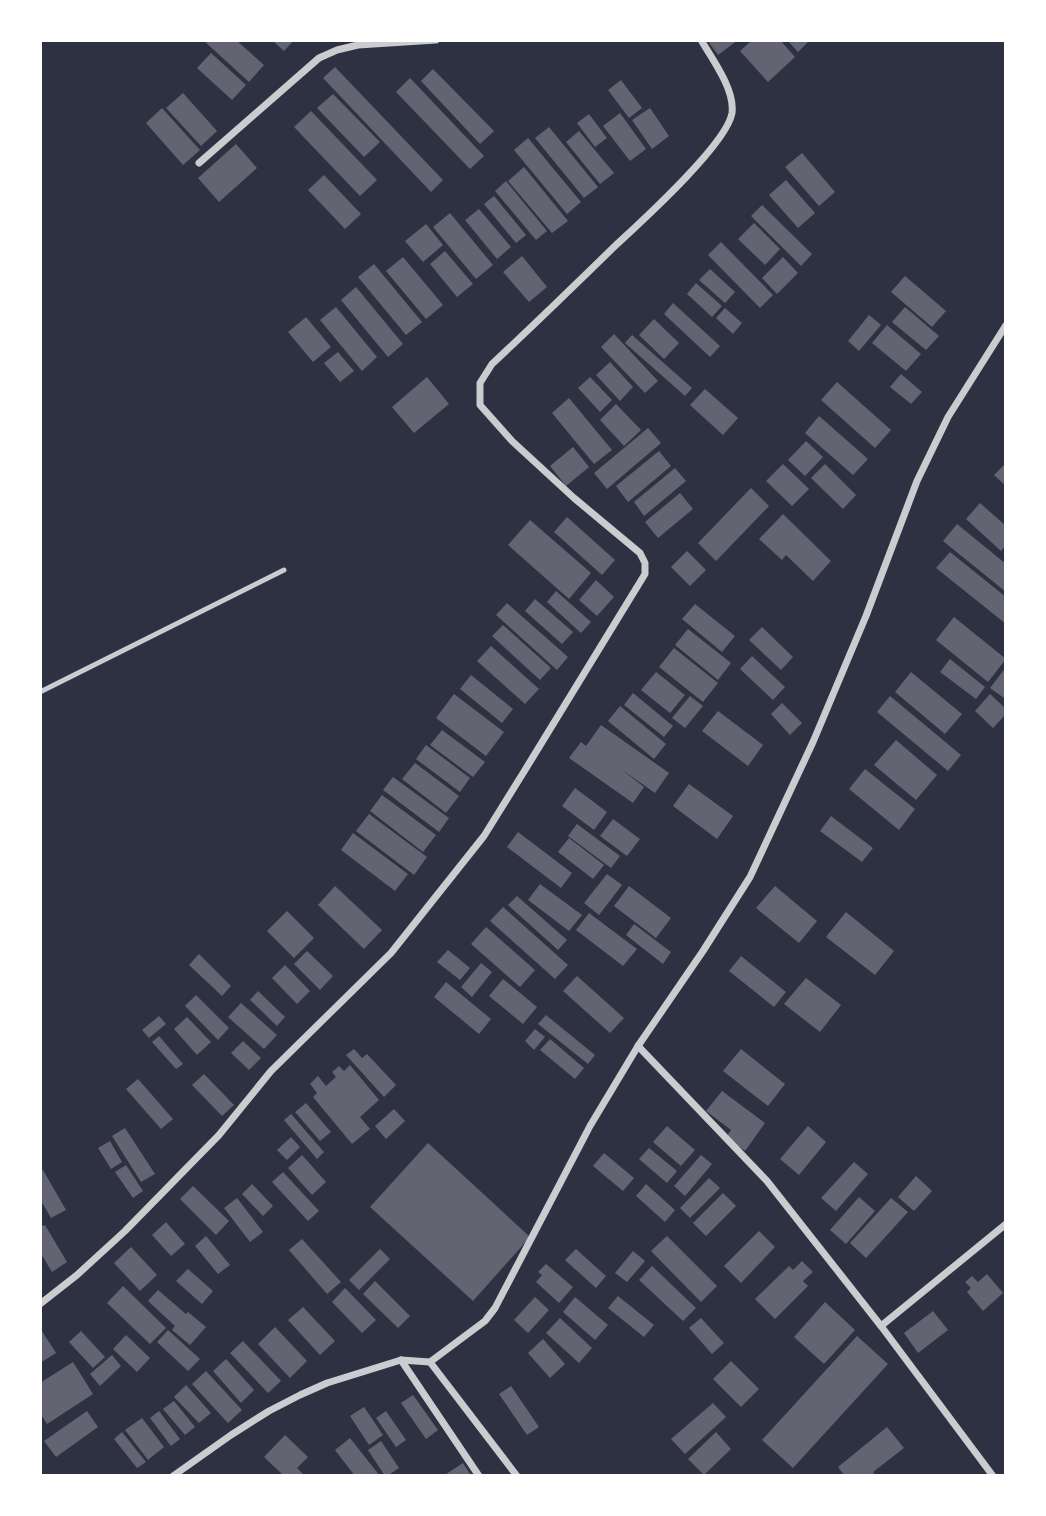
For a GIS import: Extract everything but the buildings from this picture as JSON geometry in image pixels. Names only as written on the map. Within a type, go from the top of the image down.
[{"type":"street","points":[[199,163],[319,58],[358,45],[436,40]]},
{"type":"street","points":[[40,1304],[77,1275],[125,1231],[219,1135],[271,1071],[391,953],[484,836],[645,574],[645,563],[640,554],[512,441],[480,405],[480,383],[492,364],[670,193],[710,150],[730,121],[732,110],[729,89],[701,40]]},
{"type":"street","points":[[173,1476],[231,1435],[300,1395],[338,1379],[401,1360],[430,1362],[485,1321],[495,1308],[590,1126],[638,1046],[750,877],[813,742],[866,616],[917,481],[948,417],[1006,325]]},
{"type":"street","points":[[638,1046],[767,1181],[881,1326],[993,1476]]},
{"type":"street","points":[[881,1326],[1006,1224]]},
{"type":"street","points":[[401,1360],[479,1476]]},
{"type":"street","points":[[430,1362],[517,1476]]},
{"type":"lane","points":[[40,692],[284,570]]}]
